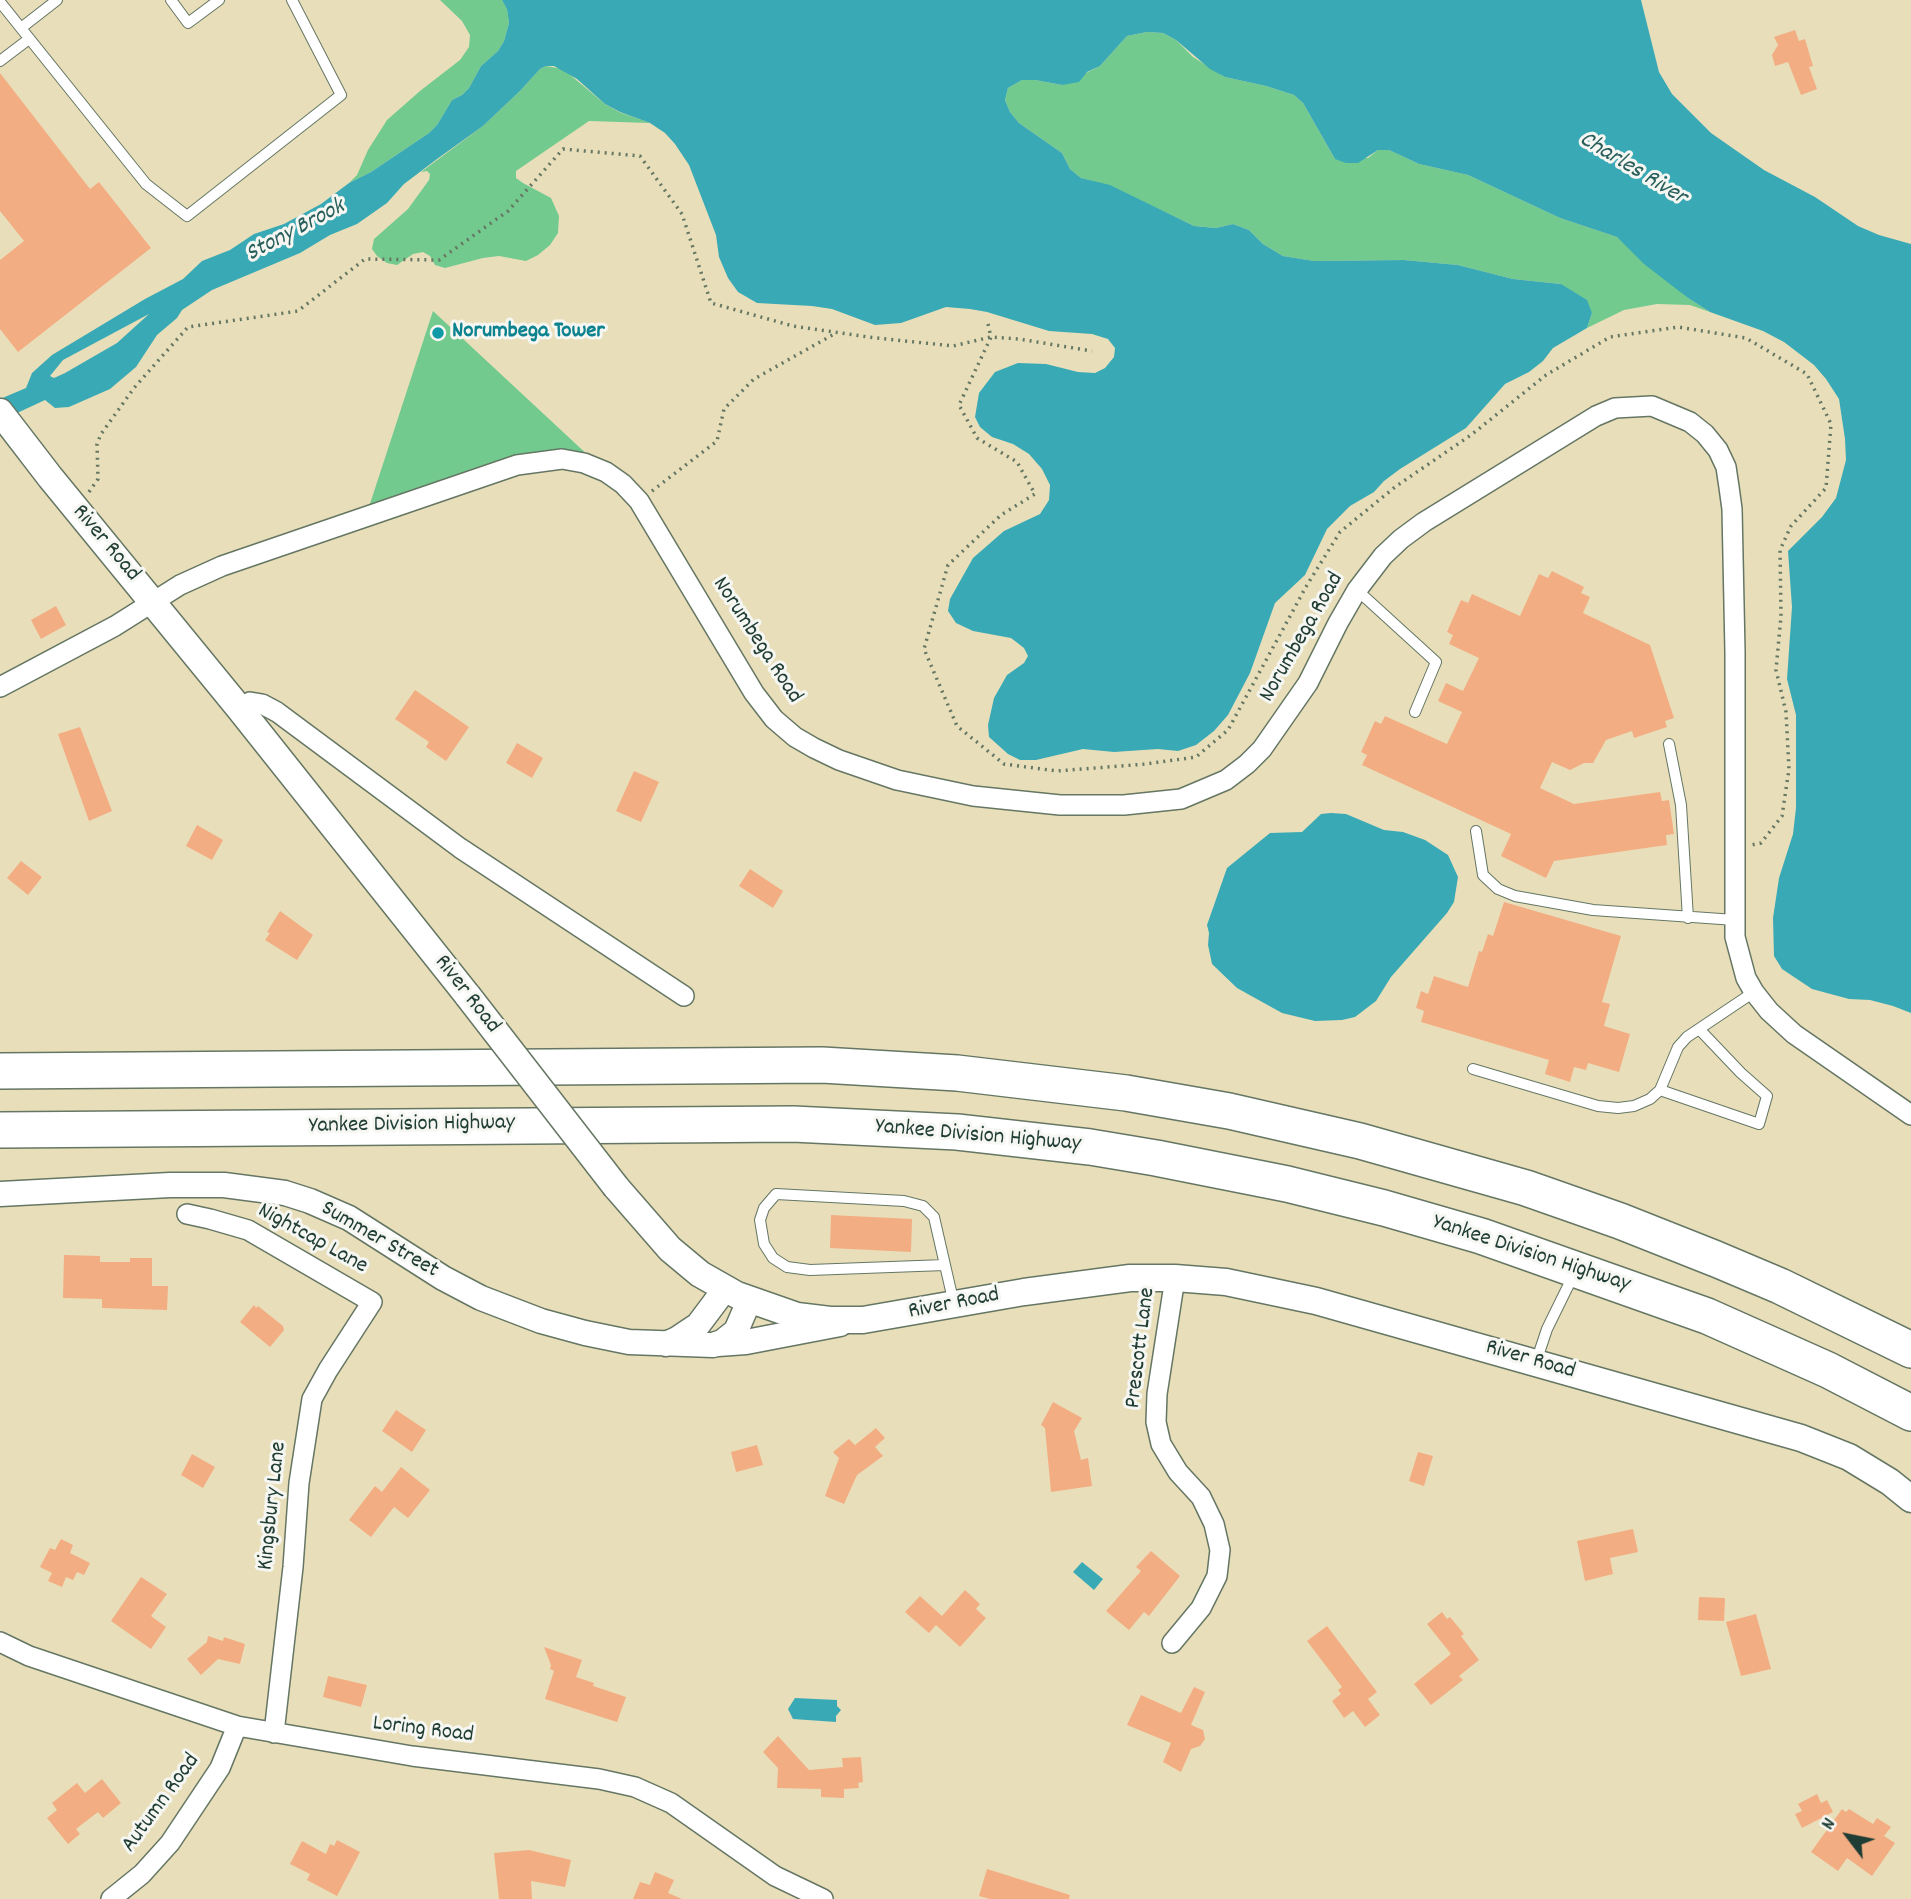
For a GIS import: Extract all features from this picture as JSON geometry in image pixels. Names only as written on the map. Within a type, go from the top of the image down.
[{"type":"highway","points":[[0,1071],[799,1064],[957,1073],[1103,1090],[1196,1105],[1306,1128],[1527,1188],[1696,1250],[1780,1286],[1911,1350]]},
{"type":"highway","name":"Yankee Division Highway","points":[[0,1130],[758,1123],[957,1132],[1123,1152],[1276,1181],[1448,1226],[1660,1298],[1766,1341],[1911,1413]]},
{"type":"highway","points":[[1660,1298],[1743,1352],[1827,1391],[1911,1435]]},
{"type":"main road","name":"River Road","points":[[0,412],[468,996],[616,1187],[670,1249],[700,1274],[725,1289],[749,1301],[813,1319],[863,1320],[1103,1281],[1175,1278],[1226,1282],[1290,1294],[1825,1446],[1862,1464],[1911,1499]]},
{"type":"street","name":"Norumbega Road","points":[[0,687],[115,626],[180,585],[247,557],[517,465],[562,459],[584,463],[606,472],[623,484],[639,501],[754,693],[774,719],[795,737],[839,760],[897,780],[974,796],[1060,805],[1157,803],[1181,799],[1226,780],[1262,749],[1294,707],[1357,590],[1383,556],[1424,522],[1596,416],[1615,408],[1652,407],[1690,422],[1705,434],[1718,450],[1726,467],[1732,509],[1735,920],[1746,978],[1769,1011],[1794,1034],[1911,1115]]},
{"type":"street","points":[[239,708],[244,704],[256,702],[277,712],[453,844],[684,996]]},
{"type":"street","name":"Summer Street","points":[[0,1194],[211,1185],[285,1193],[349,1218],[443,1279],[501,1306],[585,1333],[629,1342],[713,1345],[747,1342],[863,1320]]},
{"type":"street","name":"Nightcap Lane","points":[[187,1214],[248,1230],[372,1302]]},
{"type":"street","name":"Prescott Lane","points":[[1172,1643],[1201,1608],[1217,1576],[1220,1550],[1214,1524],[1201,1497],[1178,1472],[1161,1444],[1156,1422],[1157,1394],[1175,1278]]},
{"type":"street","points":[[665,1344],[698,1325],[725,1289]]},
{"type":"street","points":[[713,1345],[722,1342],[736,1331],[749,1301]]},
{"type":"street","name":"Kingsbury Lane","points":[[274,1732],[293,1567],[299,1482],[312,1399],[372,1302]]},
{"type":"street","name":"Loring Road","points":[[0,1642],[29,1656],[237,1726],[412,1756],[598,1779],[635,1787],[671,1803],[775,1877],[823,1899]]},
{"type":"street","name":"Autumn Road","points":[[111,1899],[142,1874],[170,1843],[220,1768],[237,1726]]},
{"type":"lane","points":[[21,28],[57,0]]},
{"type":"lane","points":[[171,0],[188,23],[219,0]]},
{"type":"lane","points":[[3,3],[146,184],[187,216],[341,95],[292,0]]},
{"type":"lane","points":[[0,61],[29,39]]},
{"type":"lane","points":[[1357,590],[1436,662],[1415,712]]},
{"type":"lane","points":[[1670,744],[1681,805],[1688,918]]},
{"type":"lane","points":[[1476,831],[1483,875],[1498,888],[1516,896],[1593,910],[1735,920]]},
{"type":"lane","points":[[1474,1069],[1598,1107],[1634,1106],[1650,1099],[1660,1090],[1678,1047],[1687,1038],[1754,992]]},
{"type":"lane","points":[[1660,1090],[1759,1124],[1767,1096],[1700,1030]]},
{"type":"lane","points":[[945,1265],[810,1270],[788,1267],[773,1258],[764,1244],[760,1220],[776,1194],[904,1201],[923,1206],[934,1217],[945,1265],[954,1305]]},
{"type":"lane","points":[[1536,1362],[1546,1329],[1577,1269]]},
{"type":"path","points":[[85,496],[98,479],[97,444],[101,434],[134,388],[188,327],[298,310],[365,258],[439,260],[508,211],[563,149],[640,156],[682,214],[711,303],[793,326],[837,333],[953,346],[990,337],[1093,351]]},
{"type":"path","points":[[639,501],[717,441],[724,409],[754,379],[837,333]]},
{"type":"green space","points":[[440,0],[502,0],[507,8],[509,23],[504,41],[498,51],[481,66],[469,88],[452,100],[429,133],[371,172],[349,183],[357,175],[368,150],[387,120],[460,60],[469,47],[470,35],[462,21]]},
{"type":"green space","points":[[1147,32],[1163,33],[1176,40],[1193,57],[1225,77],[1294,95],[1303,103],[1335,159],[1368,158],[1378,150],[1389,150],[1419,164],[1468,175],[1560,218],[1617,237],[1688,298],[1710,312],[1690,305],[1657,304],[1624,310],[1587,328],[1592,313],[1561,284],[1513,279],[1458,265],[1404,260],[1314,261],[1283,256],[1263,244],[1249,230],[1233,224],[1216,228],[1194,226],[1110,186],[1081,178],[1070,169],[1062,153],[1019,123],[1010,112],[1005,100],[1008,88],[1022,80],[1062,85],[1100,66],[1127,36]]},
{"type":"green space","points":[[546,66],[563,69],[605,104],[650,123],[589,121],[516,171],[516,178],[551,198],[559,216],[558,233],[550,245],[526,261],[499,256],[445,268],[435,265],[430,256],[423,252],[413,254],[397,265],[387,263],[377,256],[372,249],[374,239],[408,209],[429,180],[430,174],[427,171],[421,172],[483,126]]},
{"type":"green space","points":[[433,311],[606,472],[562,459],[366,516]]},
{"type":"water","points":[[502,0],[1641,0],[1659,72],[1672,94],[1711,133],[1764,170],[1815,197],[1858,226],[1911,244],[1911,1013],[1870,1000],[1849,999],[1812,989],[1782,969],[1774,956],[1773,918],[1779,878],[1793,834],[1796,808],[1796,715],[1787,679],[1792,607],[1788,551],[1822,517],[1836,498],[1846,460],[1839,399],[1826,379],[1814,365],[1784,342],[1763,331],[1710,312],[1688,298],[1644,264],[1617,237],[1560,218],[1468,175],[1419,164],[1389,150],[1378,150],[1358,163],[1335,159],[1303,103],[1294,95],[1225,77],[1210,69],[1176,40],[1163,33],[1147,32],[1127,36],[1100,66],[1087,72],[1079,82],[1062,85],[1022,80],[1008,88],[1005,100],[1010,112],[1019,123],[1062,153],[1070,169],[1081,178],[1110,185],[1194,226],[1216,228],[1233,224],[1249,230],[1263,244],[1283,256],[1314,261],[1404,260],[1458,265],[1513,279],[1561,284],[1587,300],[1592,313],[1587,328],[1553,348],[1543,361],[1529,372],[1505,384],[1466,428],[1400,469],[1374,492],[1350,506],[1327,529],[1305,575],[1275,603],[1250,673],[1228,715],[1196,745],[1178,751],[1158,749],[1114,752],[1083,749],[1036,760],[1020,760],[1008,754],[989,737],[988,725],[994,698],[1007,675],[1024,663],[1028,656],[1024,648],[1011,638],[973,631],[956,623],[948,611],[950,599],[973,558],[1004,531],[1040,514],[1049,500],[1050,485],[1042,469],[1029,454],[1013,444],[992,437],[980,427],[975,417],[979,393],[995,372],[1018,363],[1046,364],[1095,373],[1105,368],[1114,357],[1115,348],[1108,339],[1092,334],[1049,331],[970,309],[946,307],[901,323],[875,325],[832,309],[757,303],[738,292],[728,278],[719,257],[716,235],[689,165],[675,144],[650,123],[605,104],[577,79],[554,66],[540,69],[483,126],[404,184],[387,203],[357,224],[330,235],[300,253],[212,290],[182,310],[177,318],[157,335],[136,367],[110,389],[69,407],[55,408],[45,400],[0,421],[0,399],[26,388],[32,373],[52,355],[183,279],[202,261],[230,250],[254,234],[284,224],[321,204],[349,183],[371,172],[429,133],[452,100],[469,88],[481,66],[498,51],[509,23],[507,9]],"holes":[[[149,314],[117,343],[65,373],[54,378],[50,376],[63,360]]]},
{"type":"water","points":[[1321,814],[1346,814],[1384,830],[1403,832],[1425,840],[1448,855],[1458,877],[1454,902],[1447,913],[1391,977],[1376,1001],[1355,1017],[1315,1021],[1282,1013],[1237,988],[1212,964],[1207,925],[1227,868],[1270,833],[1302,832]]},
{"type":"water","points":[[1082,1562],[1103,1579],[1094,1590],[1073,1572]]},
{"type":"water","points":[[795,1698],[837,1700],[837,1706],[841,1710],[836,1716],[836,1722],[793,1719],[788,1709]]},
{"type":"building","points":[[1795,30],[1799,41],[1805,39],[1813,66],[1809,67],[1817,89],[1801,95],[1788,62],[1775,66],[1772,55],[1778,45],[1774,37]]},
{"type":"building","points":[[0,73],[90,189],[99,182],[151,248],[18,352],[0,329],[0,260],[24,241],[0,211]]},
{"type":"building","points":[[1552,571],[1584,587],[1581,593],[1590,597],[1583,613],[1650,645],[1674,718],[1665,721],[1667,727],[1634,738],[1632,731],[1606,740],[1593,763],[1584,763],[1570,770],[1552,762],[1540,788],[1574,804],[1660,792],[1662,801],[1669,800],[1674,834],[1666,835],[1667,845],[1554,861],[1546,878],[1501,856],[1511,834],[1362,765],[1367,755],[1361,752],[1375,721],[1381,724],[1385,716],[1447,744],[1462,712],[1438,701],[1446,683],[1463,691],[1479,658],[1449,644],[1453,635],[1447,632],[1461,600],[1468,603],[1472,594],[1520,616],[1539,574],[1548,578]]},
{"type":"building","points":[[56,606],[66,625],[41,639],[31,620]]},
{"type":"building","points":[[415,690],[469,727],[446,761],[426,747],[429,742],[395,719]]},
{"type":"building","points":[[80,727],[112,811],[89,821],[58,734]]},
{"type":"building","points":[[517,743],[543,758],[532,778],[506,763]]},
{"type":"building","points":[[634,771],[659,782],[641,822],[616,811]]},
{"type":"building","points":[[197,825],[223,840],[212,860],[186,846]]},
{"type":"building","points":[[21,861],[42,877],[28,895],[7,878]]},
{"type":"building","points":[[750,869],[783,891],[773,908],[739,886]]},
{"type":"building","points":[[1504,902],[1621,936],[1602,1002],[1610,1004],[1604,1026],[1630,1034],[1619,1072],[1588,1063],[1586,1070],[1574,1067],[1570,1082],[1545,1074],[1549,1060],[1421,1022],[1424,1011],[1416,1008],[1421,991],[1428,994],[1434,976],[1468,987],[1479,951],[1482,952],[1488,934],[1493,936]]},
{"type":"building","points":[[280,911],[313,935],[297,960],[265,940]]},
{"type":"building","points":[[831,1215],[912,1219],[911,1252],[830,1248]]},
{"type":"building","points":[[64,1255],[100,1256],[100,1262],[130,1262],[130,1258],[152,1258],[152,1286],[168,1286],[167,1310],[102,1308],[102,1299],[63,1298]]},
{"type":"building","points":[[254,1305],[283,1326],[284,1330],[270,1347],[240,1322]]},
{"type":"building","points":[[1053,1402],[1082,1418],[1074,1431],[1081,1460],[1088,1458],[1092,1486],[1051,1492],[1045,1428],[1041,1425]]},
{"type":"building","points":[[396,1410],[426,1430],[412,1452],[382,1431]]},
{"type":"building","points":[[876,1428],[885,1438],[875,1447],[883,1456],[857,1475],[844,1504],[825,1496],[839,1458],[833,1452],[849,1439],[855,1445]]},
{"type":"building","points":[[757,1445],[763,1465],[736,1472],[731,1452]]},
{"type":"building","points":[[1418,1452],[1433,1456],[1424,1486],[1409,1481]]},
{"type":"building","points":[[192,1454],[215,1467],[203,1488],[181,1475]]},
{"type":"building","points":[[401,1467],[430,1490],[408,1518],[394,1507],[371,1537],[349,1520],[375,1486],[382,1492]]},
{"type":"building","points":[[1633,1529],[1638,1552],[1610,1558],[1613,1574],[1585,1581],[1577,1541]]},
{"type":"building","points":[[61,1539],[73,1545],[70,1553],[90,1563],[84,1575],[77,1572],[73,1580],[66,1577],[62,1587],[48,1581],[52,1573],[40,1567],[50,1548],[55,1550]]},
{"type":"building","points":[[1151,1551],[1180,1576],[1149,1616],[1144,1612],[1129,1630],[1106,1611],[1141,1571],[1136,1567]]},
{"type":"building","points":[[141,1577],[167,1594],[151,1616],[166,1627],[151,1649],[111,1621]]},
{"type":"building","points":[[965,1590],[980,1604],[976,1609],[986,1618],[960,1647],[936,1625],[929,1633],[905,1612],[920,1596],[942,1616]]},
{"type":"building","points":[[1699,1597],[1725,1598],[1724,1621],[1698,1620]]},
{"type":"building","points":[[1442,1612],[1447,1619],[1450,1617],[1464,1634],[1461,1636],[1479,1660],[1459,1676],[1463,1680],[1431,1705],[1414,1684],[1451,1654],[1427,1624]]},
{"type":"building","points":[[1756,1614],[1771,1669],[1741,1676],[1726,1622]]},
{"type":"building","points":[[1327,1626],[1377,1692],[1368,1699],[1380,1715],[1365,1727],[1353,1711],[1344,1718],[1332,1701],[1341,1694],[1338,1690],[1342,1687],[1307,1641]]},
{"type":"building","points":[[208,1636],[223,1641],[224,1637],[245,1644],[240,1664],[218,1659],[201,1675],[187,1659],[207,1642]]},
{"type":"building","points":[[544,1647],[582,1660],[576,1677],[626,1697],[617,1722],[545,1699],[554,1671],[550,1669]]},
{"type":"building","points":[[328,1676],[367,1685],[361,1707],[323,1697]]},
{"type":"building","points":[[1194,1687],[1205,1692],[1191,1725],[1203,1730],[1205,1739],[1200,1746],[1191,1749],[1181,1772],[1163,1762],[1171,1743],[1127,1725],[1141,1695],[1181,1713]]},
{"type":"building","points":[[778,1736],[809,1770],[843,1767],[842,1758],[861,1757],[863,1782],[858,1783],[859,1788],[844,1789],[844,1798],[821,1797],[821,1789],[777,1788],[778,1768],[763,1752]]},
{"type":"building","points":[[102,1779],[121,1803],[103,1818],[98,1812],[76,1829],[80,1834],[68,1844],[47,1818],[57,1810],[52,1803],[77,1783],[85,1793]]},
{"type":"building","points":[[1817,1794],[1821,1803],[1827,1800],[1833,1812],[1802,1828],[1795,1814],[1802,1811],[1798,1804]]},
{"type":"building","points":[[1842,1809],[1846,1812],[1849,1809],[1873,1824],[1877,1818],[1891,1827],[1884,1836],[1895,1843],[1872,1876],[1847,1858],[1838,1871],[1811,1852]]},
{"type":"building","points":[[337,1840],[360,1852],[337,1896],[307,1880],[310,1874],[290,1864],[302,1841],[326,1854],[330,1844],[334,1846]]},
{"type":"building","points":[[529,1850],[571,1860],[565,1887],[531,1881],[532,1899],[499,1899],[494,1853]]},
{"type":"building","points":[[987,1869],[1070,1895],[1069,1899],[990,1899],[979,1896]]},
{"type":"building","points":[[655,1872],[674,1880],[668,1893],[682,1899],[633,1899],[640,1882],[650,1885]]},
{"type":"place","name":"Norumbega Tower","points":[[438,333]]},
{"type":"water label","name":"Charles River","points":[[1632,170]]},
{"type":"water label","name":"Stony Brook","points":[[296,232]]}]
